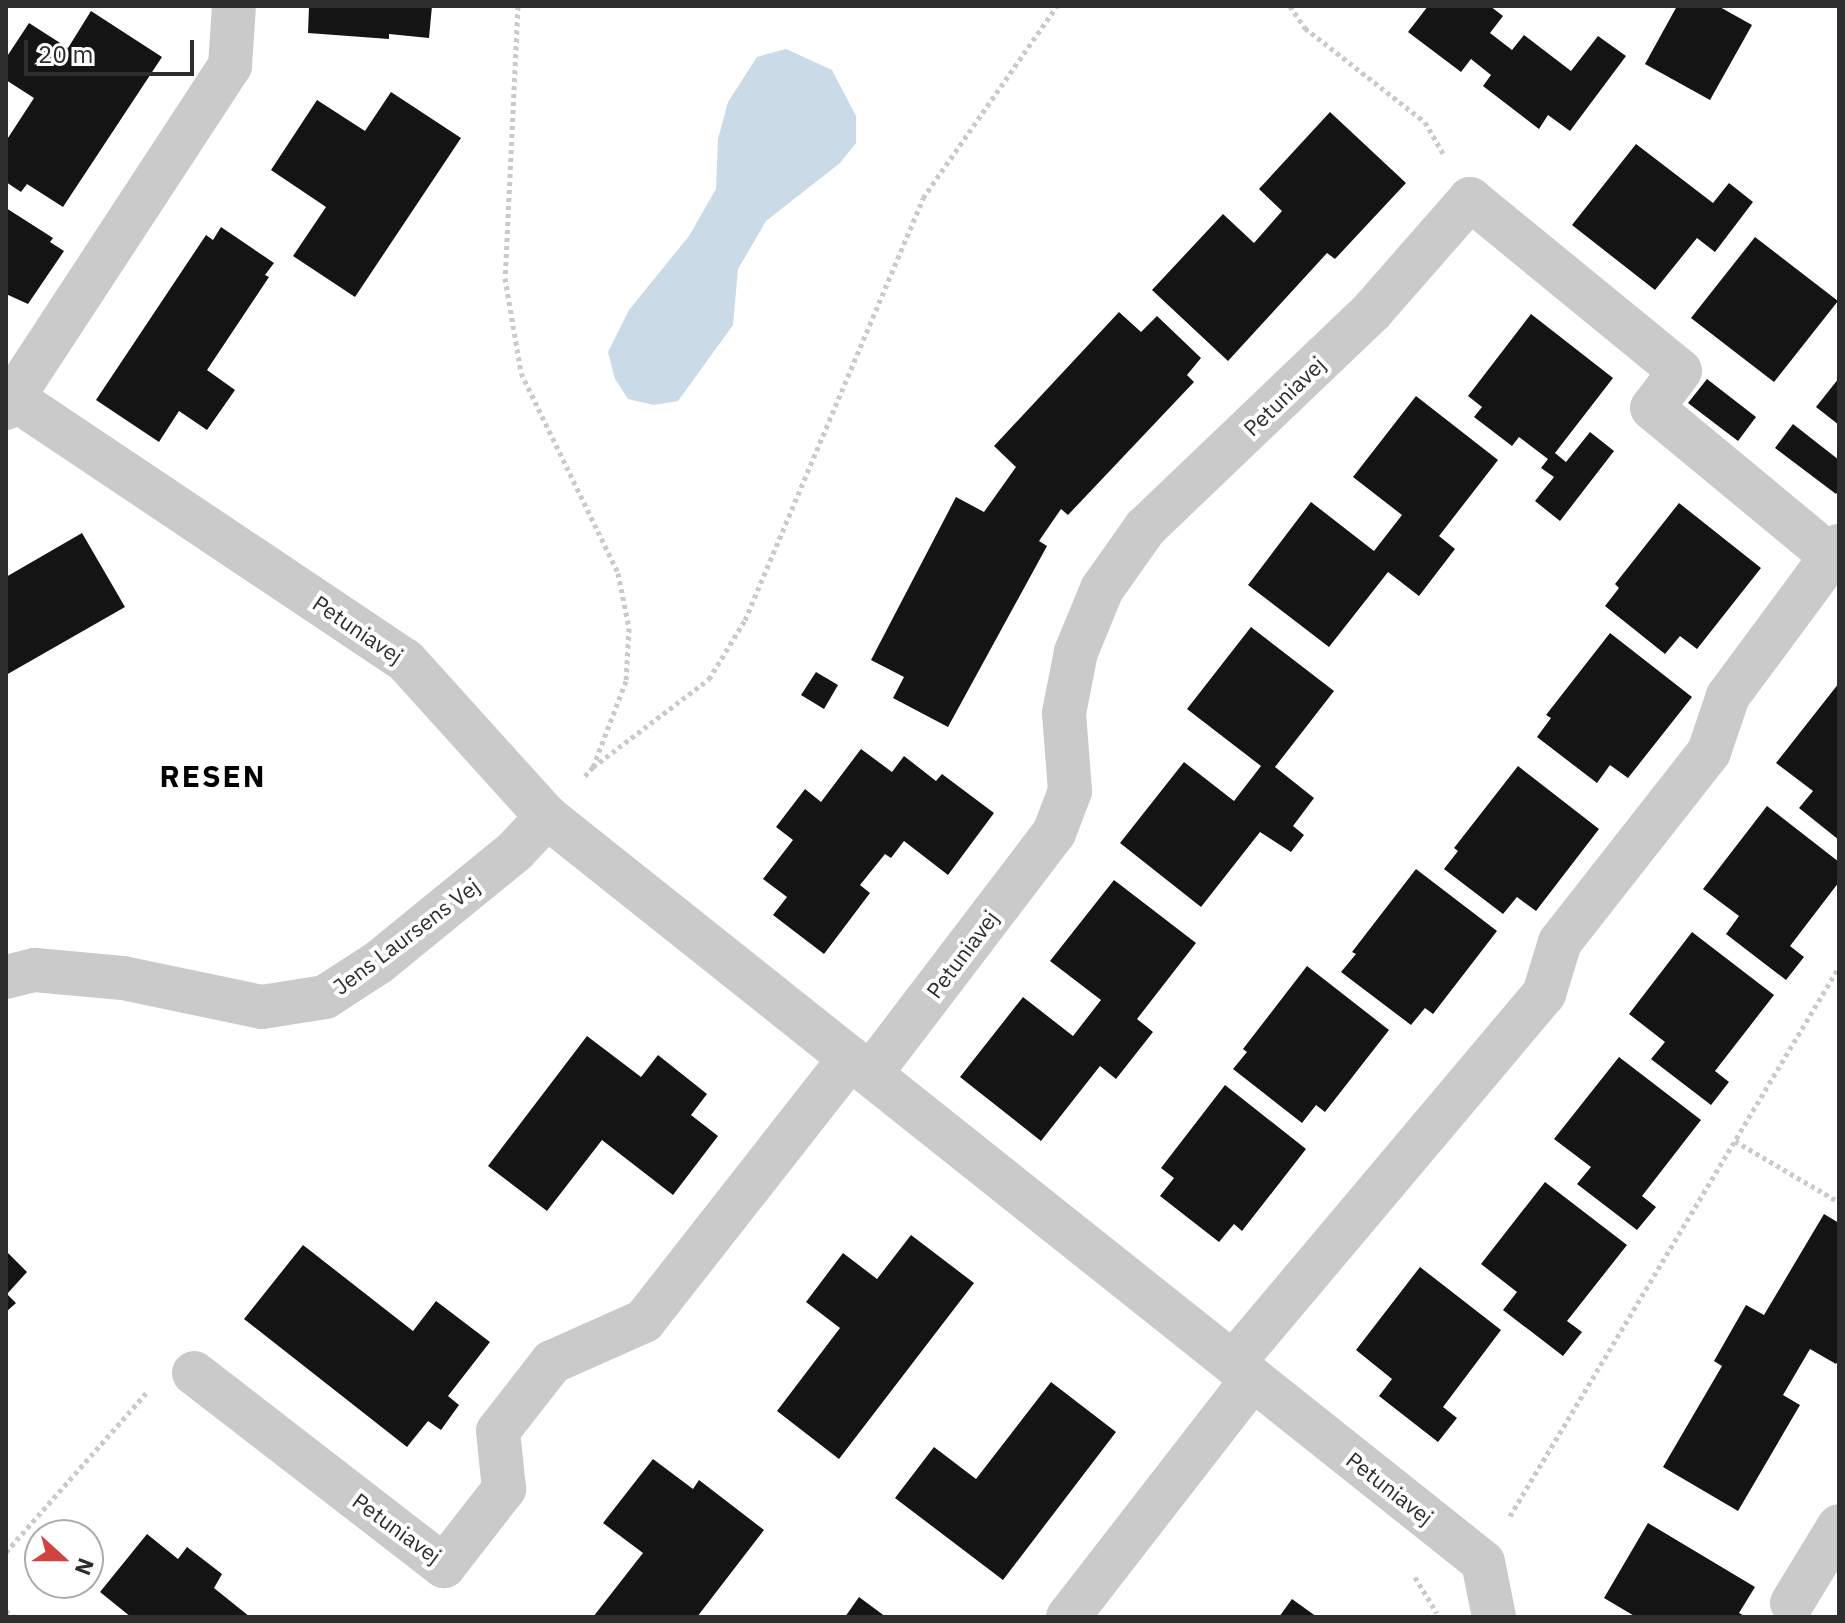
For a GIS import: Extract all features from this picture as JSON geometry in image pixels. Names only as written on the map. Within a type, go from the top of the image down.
[{"type":"street","name":"Petuniavej","points":[[234,6],[230,66],[10,403],[405,660],[547,817],[1483,1562]]},
{"type":"street","name":"Petuniavej","points":[[194,1373],[444,1566],[504,1489],[498,1431],[552,1362],[644,1321],[1054,833],[1070,791],[1064,713],[1076,652],[1102,589],[1145,528],[1372,311],[1470,199]]},
{"type":"street","points":[[1068,1617],[1243,1372],[1544,994],[1560,942],[1709,752],[1728,696],[1835,551],[1652,408],[1680,371],[1470,199]]},
{"type":"street","name":"Jens Laursens Vej","points":[[6,977],[35,970],[123,978],[262,1007],[325,997],[379,962],[515,851],[547,817]]},
{"type":"street","points":[[1792,1603],[1839,1526]]},
{"type":"street","points":[[1483,1562],[1494,1617]]},
{"type":"path","points":[[518,6],[505,278],[521,373],[618,573],[629,628],[626,681],[593,767]]},
{"type":"path","points":[[547,817],[593,767],[709,679],[745,620],[923,198],[1057,6]]},
{"type":"path","points":[[1290,6],[1305,28],[1425,122],[1470,199]]},
{"type":"path","points":[[1483,1562],[1839,967]]},
{"type":"path","points":[[1735,1141],[1839,1202]]},
{"type":"path","points":[[6,1552],[155,1383],[194,1373]]},
{"type":"path","points":[[6,1611],[15,1617]]},
{"type":"water","points":[[786,49],[832,70],[856,116],[856,143],[840,163],[766,221],[738,269],[733,325],[678,401],[654,405],[628,399],[615,379],[608,352],[629,310],[689,236],[716,189],[718,139],[728,102],[757,57]]},
{"type":"building","points":[[309,6],[432,6],[429,38],[389,34],[389,39],[308,33]]},
{"type":"building","points":[[1428,6],[1490,6],[1503,16],[1490,33],[1512,50],[1524,35],[1571,71],[1598,36],[1626,56],[1570,131],[1548,115],[1539,129],[1483,86],[1491,75],[1471,59],[1461,72],[1408,32]]},
{"type":"building","points":[[1677,6],[1718,6],[1752,25],[1710,100],[1645,64]]},
{"type":"building","points":[[91,11],[162,57],[63,207],[27,184],[21,192],[6,182],[6,141],[34,98],[6,80],[6,58],[29,23],[68,48]]},
{"type":"building","points":[[391,92],[461,138],[355,297],[293,256],[326,207],[271,170],[317,100],[365,131]]},
{"type":"building","points":[[1330,112],[1406,183],[1335,259],[1327,253],[1228,361],[1152,290],[1223,214],[1254,243],[1282,211],[1259,189]]},
{"type":"building","points":[[1636,144],[1713,203],[1729,183],[1753,202],[1715,252],[1697,238],[1655,290],[1572,225]]},
{"type":"building","points":[[6,208],[53,238],[50,242],[64,251],[28,304],[6,294]]},
{"type":"building","points":[[221,227],[274,263],[265,275],[269,277],[207,370],[235,390],[207,430],[179,411],[159,442],[96,400],[206,235],[213,240]]},
{"type":"building","points":[[1755,237],[1838,301],[1774,382],[1691,318]]},
{"type":"building","points":[[1119,312],[1141,332],[1157,316],[1201,358],[1187,375],[1194,382],[1068,515],[1061,509],[1039,541],[1047,546],[948,727],[893,698],[904,677],[871,660],[956,497],[984,512],[1016,467],[994,446]]},
{"type":"building","points":[[1531,314],[1613,378],[1555,453],[1566,462],[1590,432],[1614,451],[1560,521],[1535,501],[1554,477],[1541,468],[1548,459],[1519,437],[1512,446],[1474,417],[1482,407],[1468,396]]},
{"type":"building","points":[[1839,378],[1839,425],[1816,407]]},
{"type":"building","points":[[1707,379],[1756,417],[1738,441],[1688,403]]},
{"type":"building","points":[[1416,396],[1498,460],[1439,536],[1455,549],[1419,596],[1388,572],[1329,647],[1248,585],[1311,502],[1374,551],[1402,515],[1353,477]]},
{"type":"building","points":[[1793,424],[1839,460],[1839,490],[1836,494],[1775,448]]},
{"type":"building","points":[[1679,503],[1761,568],[1697,649],[1680,636],[1665,654],[1605,606],[1619,588],[1615,584]]},
{"type":"building","points":[[82,533],[125,607],[6,675],[6,577]]},
{"type":"building","points":[[1251,627],[1334,691],[1275,767],[1314,798],[1293,826],[1304,835],[1291,852],[1260,832],[1201,907],[1120,843],[1184,762],[1234,801],[1261,766],[1187,709]]},
{"type":"building","points":[[1610,633],[1692,697],[1628,778],[1610,765],[1597,783],[1537,737],[1551,718],[1546,715]]},
{"type":"building","points":[[816,672],[838,685],[824,709],[801,695]]},
{"type":"building","points":[[1839,683],[1839,840],[1799,808],[1813,791],[1776,763]]},
{"type":"building","points":[[861,749],[892,772],[904,756],[936,781],[942,774],[994,813],[948,875],[904,841],[891,858],[885,854],[860,885],[870,893],[824,954],[773,915],[787,897],[763,879],[793,840],[776,827],[805,789],[821,802]]},
{"type":"building","points":[[1518,766],[1599,829],[1536,911],[1517,897],[1503,914],[1444,869],[1458,851],[1454,848]]},
{"type":"building","points":[[1767,806],[1839,862],[1839,882],[1790,946],[1804,957],[1786,980],[1726,934],[1739,916],[1703,889]]},
{"type":"building","points":[[1416,869],[1497,931],[1433,1014],[1425,1008],[1411,1025],[1341,972],[1356,954],[1352,952]]},
{"type":"building","points":[[1114,880],[1196,943],[1137,1019],[1153,1032],[1116,1079],[1100,1066],[1041,1141],[960,1077],[1023,997],[1073,1036],[1101,1000],[1050,961]]},
{"type":"building","points":[[1692,932],[1774,995],[1715,1071],[1729,1082],[1711,1105],[1651,1059],[1665,1042],[1629,1014]]},
{"type":"building","points":[[1307,966],[1389,1030],[1325,1112],[1316,1105],[1302,1123],[1233,1069],[1247,1052],[1243,1049]]},
{"type":"building","points":[[587,1036],[641,1077],[658,1055],[707,1094],[691,1115],[718,1136],[673,1195],[602,1140],[547,1211],[488,1166]]},
{"type":"building","points":[[1619,1057],[1701,1120],[1642,1196],[1656,1207],[1637,1230],[1577,1184],[1591,1167],[1554,1139]]},
{"type":"building","points":[[1225,1085],[1306,1149],[1242,1231],[1234,1224],[1219,1242],[1160,1196],[1174,1178],[1161,1168]]},
{"type":"building","points":[[1545,1182],[1627,1245],[1567,1321],[1582,1332],[1563,1356],[1503,1310],[1517,1292],[1481,1264]]},
{"type":"building","points":[[1824,1214],[1839,1223],[1839,1359],[1836,1364],[1810,1349],[1783,1395],[1800,1405],[1738,1511],[1663,1467],[1722,1366],[1714,1361],[1746,1305],[1764,1315]]},
{"type":"building","points":[[911,1235],[974,1283],[839,1459],[777,1411],[840,1328],[806,1302],[843,1253],[877,1279]]},
{"type":"building","points":[[303,1245],[413,1331],[436,1301],[490,1342],[448,1396],[459,1405],[441,1430],[428,1421],[407,1447],[244,1319]]},
{"type":"building","points":[[6,1251],[27,1272],[7,1294],[16,1303],[6,1312]]},
{"type":"building","points":[[1420,1267],[1501,1330],[1443,1407],[1457,1418],[1438,1442],[1379,1396],[1392,1379],[1356,1350]]},
{"type":"building","points":[[1051,1382],[1116,1432],[1003,1580],[895,1498],[934,1447],[976,1479]]},
{"type":"building","points":[[653,1459],[693,1489],[699,1480],[764,1530],[697,1617],[593,1617],[643,1553],[603,1523]]},
{"type":"building","points":[[1648,1523],[1755,1587],[1739,1613],[1746,1617],[1636,1617],[1604,1598]]},
{"type":"building","points":[[147,1534],[178,1559],[187,1547],[222,1574],[214,1588],[250,1617],[131,1617],[104,1595],[104,1587]]},
{"type":"building","points":[[859,1597],[886,1617],[845,1617]]},
{"type":"building","points":[[1292,1599],[1317,1617],[1279,1617]]},
{"type":"district","name":"RESEN","points":[[213,776]]}]
